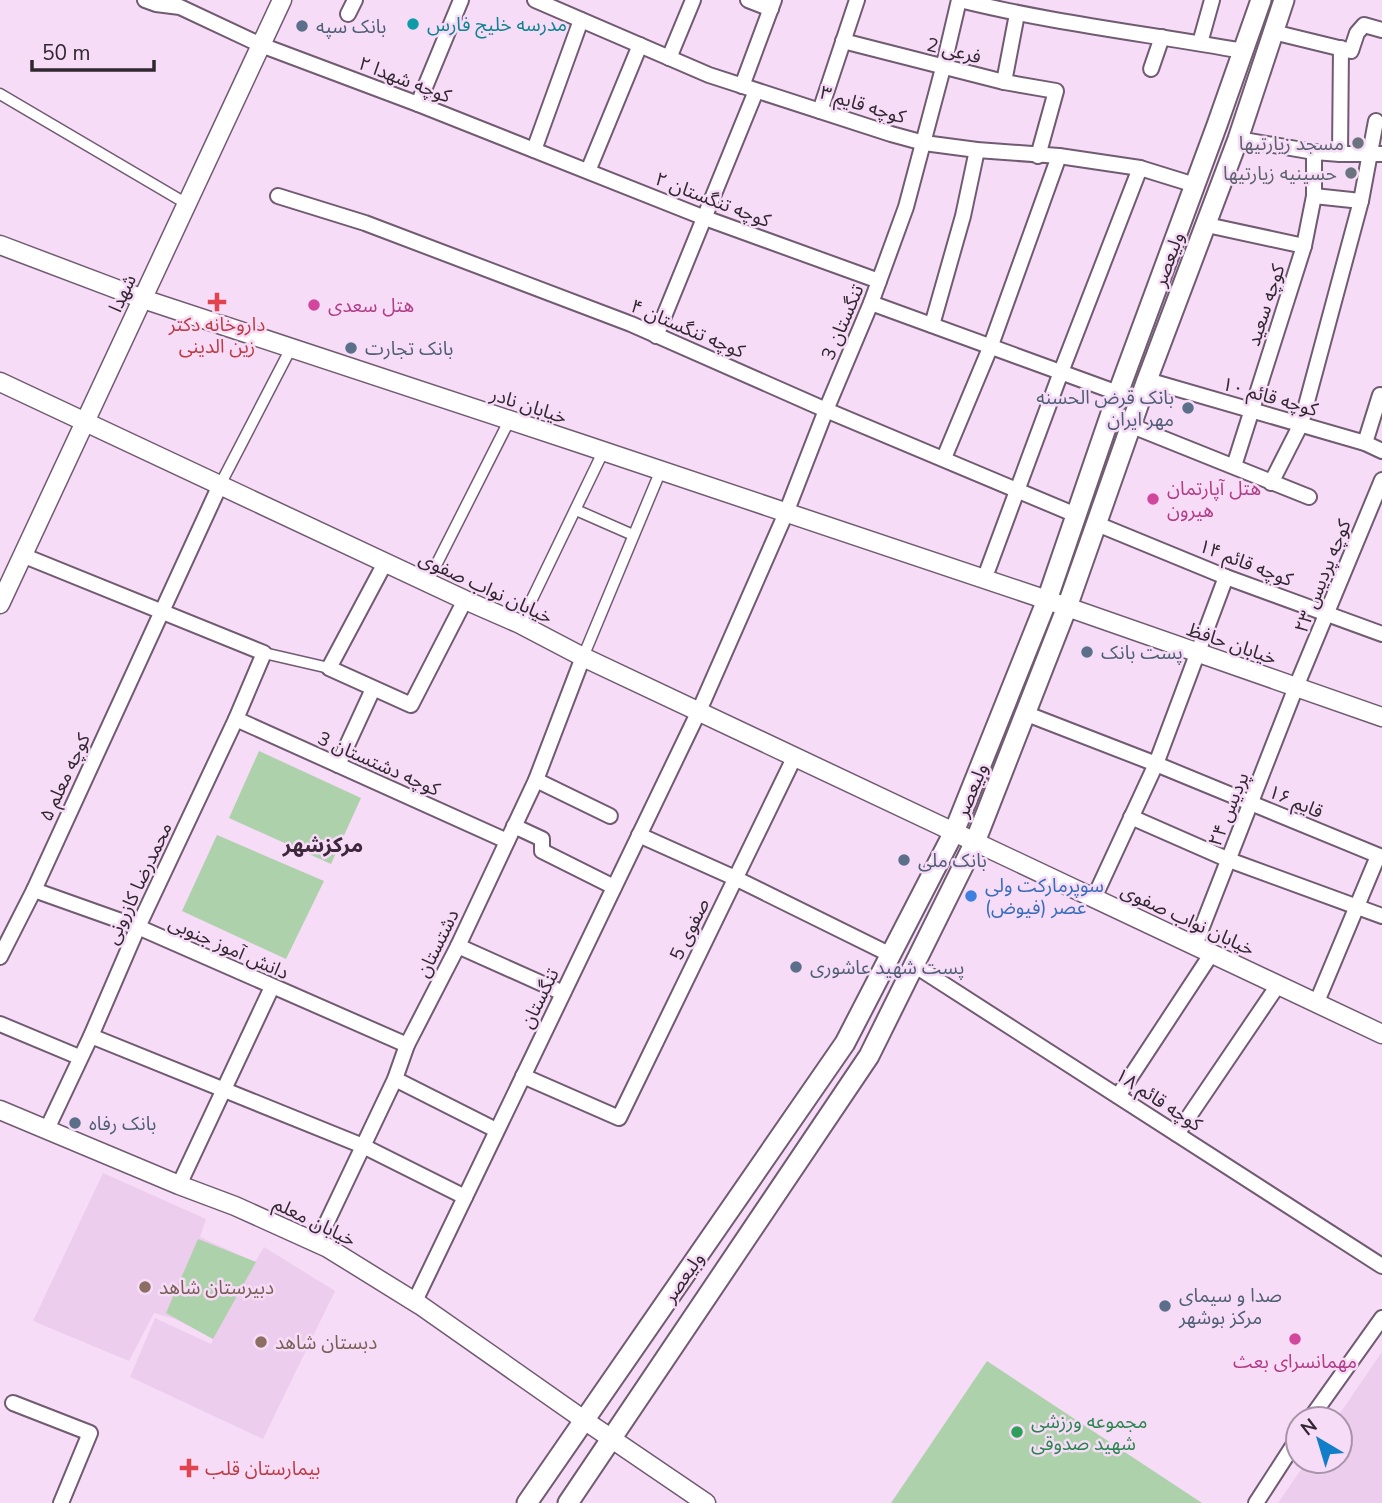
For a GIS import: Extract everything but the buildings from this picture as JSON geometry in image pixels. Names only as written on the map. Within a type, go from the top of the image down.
[{"type":"main road","name":"ولیعصر","points":[[527,1503],[845,1043],[954,832],[1047,600],[1118,393],[1261,0]]},
{"type":"main road","name":"ولیعصر","points":[[568,1503],[869,1056],[975,842],[1067,607],[1147,380],[1238,139],[1284,0]]},
{"type":"main road","points":[[794,1116],[818,1132]]},
{"type":"street","name":"کوچه شهدا ۲","points":[[145,0],[180,7],[261,45],[534,150]]},
{"type":"street","name":"شهدا","points":[[0,604],[282,0]]},
{"type":"street","points":[[348,14],[355,0]]},
{"type":"street","points":[[418,104],[461,0]]},
{"type":"street","name":"کوچه قایم ۳","points":[[535,0],[709,75],[924,142],[977,150],[1059,156],[1140,169],[1195,185]]},
{"type":"street","points":[[669,58],[694,0]]},
{"type":"street","points":[[656,336],[705,218],[749,88],[772,5],[748,0]]},
{"type":"street","points":[[820,111],[857,0]]},
{"type":"street","points":[[959,0],[1243,51]]},
{"type":"street","name":"تنگستان 3","points":[[699,711],[786,513],[825,410],[871,303],[906,207],[959,0]]},
{"type":"street","points":[[1200,43],[1212,0]]},
{"type":"street","points":[[1004,82],[1009,8]]},
{"type":"street","points":[[534,150],[581,20]]},
{"type":"street","points":[[1273,32],[1351,51],[1357,33],[1364,25],[1382,30]]},
{"type":"street","points":[[1151,69],[1162,37]]},
{"type":"street","name":"فرعی 2","points":[[843,41],[943,68],[1056,91],[1038,156]]},
{"type":"street","points":[[588,171],[640,45]]},
{"type":"street","points":[[1340,154],[1341,48]]},
{"type":"street","points":[[0,94],[187,204]]},
{"type":"street","points":[[1271,483],[1301,424],[1376,155],[1376,121]]},
{"type":"street","points":[[1238,139],[1314,152],[1376,155]]},
{"type":"street","name":"کوچه تنگستان ۲","points":[[534,150],[705,218],[879,281]]},
{"type":"street","points":[[932,325],[963,216],[977,150]]},
{"type":"street","name":"کوچه سعید","points":[[1234,466],[1304,246],[1314,195],[1314,152]]},
{"type":"street","points":[[939,456],[990,348],[1059,156]]},
{"type":"street","points":[[988,569],[1060,372],[1140,169]]},
{"type":"street","points":[[1314,195],[1361,201]]},
{"type":"street","name":"کوچه تنگستان ۴","points":[[278,196],[365,223],[631,324],[825,410],[1076,515]]},
{"type":"street","points":[[1207,225],[1304,246]]},
{"type":"street","name":"خیابان نادر","points":[[0,245],[143,299],[1047,600]]},
{"type":"street","points":[[871,303],[1118,393]]},
{"type":"street","points":[[220,485],[291,348]]},
{"type":"street","name":"کوچه قائم ۱۰","points":[[1147,380],[1382,450]]},
{"type":"street","name":"خیابان نواب صفوی","points":[[0,382],[520,624],[583,657],[1382,1034]]},
{"type":"street","points":[[1365,443],[1380,394]]},
{"type":"street","points":[[427,583],[509,421]]},
{"type":"street","points":[[1132,426],[1309,497]]},
{"type":"street","points":[[520,624],[603,452]]},
{"type":"street","points":[[583,657],[661,470]]},
{"type":"street","name":"کوچه پردیس ۲۳","points":[[1296,687],[1382,480]]},
{"type":"street","name":"کوچه معلم ۵","points":[[0,957],[34,890],[220,485]]},
{"type":"street","points":[[576,510],[633,535]]},
{"type":"street","name":"کوچه قائم ۱۴","points":[[1097,524],[1226,577],[1382,634]]},
{"type":"street","points":[[22,555],[264,653],[329,668],[411,705],[465,600]]},
{"type":"street","points":[[329,668],[384,563]]},
{"type":"street","points":[[1094,898],[1156,764],[1226,577]]},
{"type":"street","name":"خیابان حافظ","points":[[1047,600],[1382,717]]},
{"type":"street","name":"محمدرضا کازرونی","points":[[47,1129],[264,653]]},
{"type":"street","name":"دشتستان","points":[[317,1243],[395,1079],[407,1045],[458,946],[536,780],[583,657]]},
{"type":"street","name":"پردیس ۲۴","points":[[1118,1096],[1203,949],[1229,860],[1296,687]]},
{"type":"street","points":[[338,765],[373,689]]},
{"type":"street","name":"تنگستان","points":[[415,1301],[699,711]]},
{"type":"street","name":"قایم ۱۶","points":[[1027,714],[1380,856]]},
{"type":"street","name":"کوچه دشتستان 3","points":[[236,719],[507,841]]},
{"type":"street","name":"صفوی 5","points":[[523,1076],[619,1118],[795,757]]},
{"type":"street","points":[[536,780],[610,816]]},
{"type":"street","points":[[1131,817],[1229,860],[1382,916]]},
{"type":"street","points":[[514,826],[542,839],[542,851],[614,887]]},
{"type":"street","points":[[639,835],[735,878],[891,955]]},
{"type":"street","points":[[1316,1004],[1380,856]]},
{"type":"street","name":"دانش آموز جنوبی","points":[[34,890],[138,927],[407,1045]]},
{"type":"street","points":[[458,946],[563,993]]},
{"type":"street","name":"کوچه قائم ۱۸","points":[[914,965],[1382,1266]]},
{"type":"street","points":[[1177,1134],[1279,985]]},
{"type":"street","points":[[179,1185],[272,987]]},
{"type":"street","points":[[0,1024],[79,1058]]},
{"type":"street","points":[[91,1036],[363,1146],[465,1197]]},
{"type":"street","points":[[395,1079],[496,1130]]},
{"type":"street","name":"خیابان معلم","points":[[0,1110],[235,1206],[317,1243],[415,1301],[611,1437]]},
{"type":"street","points":[[1320,1405],[1382,1318]]},
{"type":"street","points":[[13,1404],[90,1433],[61,1503]]},
{"type":"street","points":[[611,1437],[706,1503]]},
{"type":"street","points":[[1256,1503],[1284,1460]]},
{"type":"shaded area","points":[[103,1173],[206,1219],[200,1237],[255,1262],[264,1247],[335,1291],[263,1439],[130,1377],[155,1318],[211,1344],[213,1339],[175,1319],[154,1313],[129,1361],[33,1321]]},
{"type":"shaded area","points":[[1382,1352],[1382,1503],[1278,1503],[1297,1475],[1354,1475],[1354,1405],[1346,1405]]},
{"type":"green space","points":[[259,751],[361,798],[331,864],[229,818]]},
{"type":"green space","points":[[217,835],[324,881],[286,959],[182,911]]},
{"type":"green space","points":[[198,1239],[256,1262],[213,1339],[166,1313]]},
{"type":"green space","name":"مجموعه ورزشی شهید صدوقی","points":[[987,1361],[1202,1503],[891,1503]]},
{"type":"place","name":"مدرسه خلیج فارس","points":[[413,24]]},
{"type":"place","name":"بانک سپه","points":[[302,26]]},
{"type":"place","name":"مسجد زیارتیها","points":[[1358,143]]},
{"type":"place","name":"حسینیه زیارتیها","points":[[1351,173]]},
{"type":"place","name":"داروخانه دکتر زین الدینی","points":[[217,302]]},
{"type":"place","name":"هتل سعدی","points":[[314,305]]},
{"type":"place","name":"بانک تجارت","points":[[351,348]]},
{"type":"place","name":"بانک قرض الحسنه مهر ایران","points":[[1188,408]]},
{"type":"place","name":"هتل آپارتمان هیرون","points":[[1153,499]]},
{"type":"place","name":"پست بانک","points":[[1087,652]]},
{"type":"place","name":"بانک ملی","points":[[904,860]]},
{"type":"place","name":"سوپرمارکت ولی عصر (فیوض)","points":[[971,896]]},
{"type":"place","name":"پست شهید عاشوری","points":[[796,967]]},
{"type":"place","name":"بانک رفاه","points":[[75,1123]]},
{"type":"place","name":"دبیرستان شاهد","points":[[145,1287]]},
{"type":"place","name":"صدا و سیمای مرکز بوشهر","points":[[1165,1306]]},
{"type":"place","name":"مهمانسرای بعث","points":[[1295,1339]]},
{"type":"place","name":"دبستان شاهد","points":[[261,1342]]},
{"type":"place","name":"مجموعه ورزشی شهید صدوقی","points":[[1017,1432]]},
{"type":"place","name":"بیمارستان قلب","points":[[189,1468]]},
{"type":"district","name":"مرکزشهر","points":[[323,845]]}]
